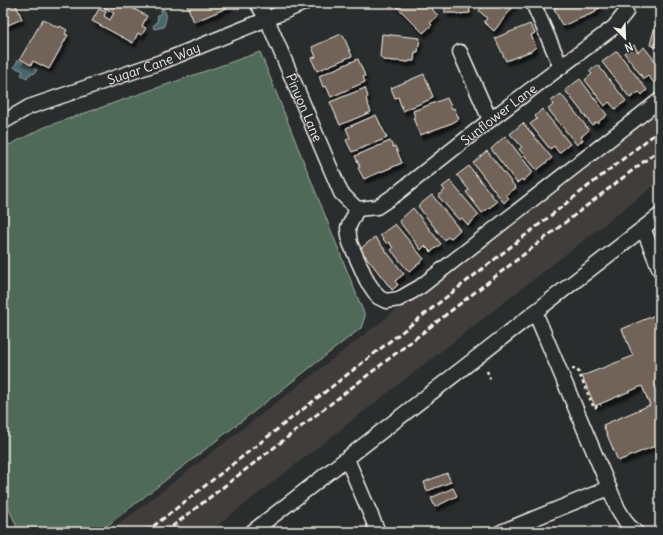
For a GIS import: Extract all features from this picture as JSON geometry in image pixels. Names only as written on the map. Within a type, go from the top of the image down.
[{"type":"street","name":"Pinyon Lane","points":[[257,3],[268,19],[341,193],[356,209]]},
{"type":"street","name":"Sugar Cane Way","points":[[3,122],[28,107],[161,62],[304,3]]},
{"type":"street","points":[[534,3],[561,67]]},
{"type":"street","name":"Sunflower Lane","points":[[356,209],[377,207],[395,195],[490,120],[614,27],[626,12],[624,3]]},
{"type":"street","points":[[460,52],[490,120]]},
{"type":"street","points":[[356,209],[348,228],[350,243],[367,281],[378,297],[386,301],[399,300],[420,286],[660,100]]},
{"type":"street","points":[[252,532],[642,228],[660,216]]},
{"type":"street","points":[[642,228],[660,270]]},
{"type":"street","points":[[535,312],[609,488],[622,516],[628,525],[636,532]]},
{"type":"street","points":[[347,459],[378,532]]},
{"type":"street","points":[[501,532],[609,488]]},
{"type":"path","points":[[570,370],[573,368],[578,371],[594,408],[601,405]]},
{"type":"path","points":[[487,371],[491,381]]},
{"type":"shaded area","points":[[660,106],[660,181],[209,532],[109,532]]},
{"type":"green space","points":[[260,52],[365,316],[361,328],[99,532],[19,532],[3,495],[3,148],[45,127]]},
{"type":"water","points":[[163,9],[166,15],[164,27],[154,29],[153,26],[157,22],[158,15]]},
{"type":"water","points":[[18,60],[37,70],[34,74],[29,74],[27,78],[21,75],[23,71],[14,67]]},
{"type":"building","points":[[3,3],[20,3],[16,5],[22,19],[3,27]]},
{"type":"building","points":[[107,3],[123,3],[147,16],[142,26],[146,28],[142,35],[138,33],[133,43],[92,21],[99,9],[106,12],[104,16],[110,20],[114,13],[104,8]]},
{"type":"building","points":[[186,3],[230,3],[231,6],[194,22]]},
{"type":"building","points":[[393,3],[427,3],[438,16],[430,23],[432,25],[423,33]]},
{"type":"building","points":[[445,3],[469,3],[470,13],[445,13]]},
{"type":"building","points":[[485,3],[516,3],[494,31],[484,22],[487,18],[479,11]]},
{"type":"building","points":[[566,3],[598,3],[600,8],[595,10],[596,12],[562,26],[554,8]]},
{"type":"building","points":[[43,19],[59,28],[60,26],[67,30],[65,34],[68,35],[49,69],[33,61],[31,65],[20,59]]},
{"type":"building","points":[[530,24],[535,33],[531,35],[536,47],[531,51],[506,61],[495,38]]},
{"type":"building","points":[[655,26],[660,28],[660,48],[650,45]]},
{"type":"building","points":[[341,34],[343,35],[352,56],[317,71],[311,58],[316,57],[312,47]]},
{"type":"building","points":[[382,34],[420,38],[418,52],[415,52],[414,61],[383,60],[380,56]]},
{"type":"building","points":[[634,45],[638,52],[644,47],[660,67],[660,78],[654,83],[648,76],[644,79],[624,53]]},
{"type":"building","points":[[617,51],[647,90],[642,95],[639,92],[630,98],[602,62]]},
{"type":"building","points":[[358,59],[365,76],[363,77],[365,82],[331,97],[326,86],[323,87],[319,76]]},
{"type":"building","points":[[598,65],[626,101],[615,109],[609,102],[605,106],[585,80],[592,74],[589,71]]},
{"type":"building","points":[[424,74],[433,97],[403,111],[398,97],[395,98],[391,88]]},
{"type":"building","points":[[580,79],[607,115],[592,125],[565,90]]},
{"type":"building","points":[[365,88],[368,97],[366,99],[371,112],[340,125],[330,102]]},
{"type":"building","points":[[561,94],[589,130],[581,137],[583,140],[577,145],[548,109],[553,105],[551,101]]},
{"type":"building","points":[[447,98],[459,119],[420,135],[413,118],[415,117],[413,111]]},
{"type":"building","points":[[542,109],[570,144],[559,153],[554,146],[550,149],[530,124],[537,119],[535,116]]},
{"type":"building","points":[[376,115],[387,138],[352,152],[346,140],[350,138],[346,128]]},
{"type":"building","points":[[523,123],[552,158],[537,170],[519,149],[522,147],[510,134]]},
{"type":"building","points":[[505,136],[533,172],[523,181],[522,179],[517,183],[491,149]]},
{"type":"building","points":[[390,141],[393,147],[395,146],[402,163],[364,179],[358,168],[360,167],[355,156]]},
{"type":"building","points":[[487,151],[516,188],[506,195],[509,198],[504,203],[473,163]]},
{"type":"building","points":[[469,166],[497,202],[482,213],[466,192],[469,190],[457,175]]},
{"type":"building","points":[[450,181],[479,215],[468,225],[462,218],[459,220],[438,196],[445,190],[442,187]]},
{"type":"building","points":[[432,195],[460,230],[450,239],[448,237],[444,240],[418,206]]},
{"type":"building","points":[[413,208],[441,244],[431,252],[425,246],[421,250],[399,221]]},
{"type":"building","points":[[395,224],[424,259],[409,272],[391,250],[393,248],[389,242],[387,244],[380,235]]},
{"type":"building","points":[[375,237],[404,274],[395,281],[398,285],[392,290],[360,249]]},
{"type":"building","points":[[660,313],[660,444],[618,461],[603,425],[650,405],[642,386],[595,406],[582,376],[633,356],[622,329]]},
{"type":"building","points":[[447,473],[451,482],[427,491],[424,482]]},
{"type":"building","points":[[453,488],[457,496],[435,507],[431,498]]},
{"type":"railway","points":[[146,532],[660,130]]},
{"type":"railway","points":[[165,532],[660,149]]}]
